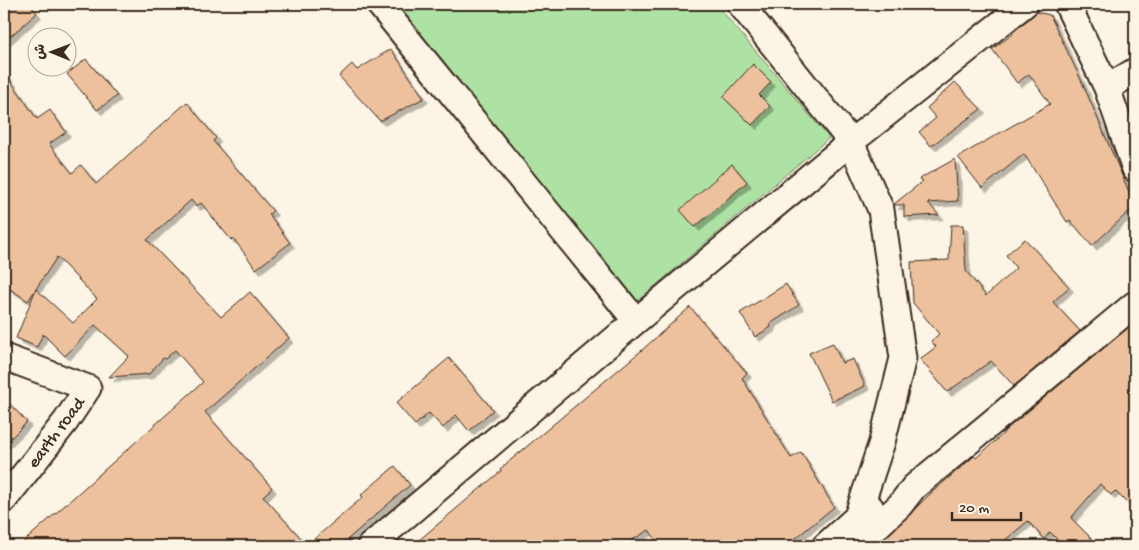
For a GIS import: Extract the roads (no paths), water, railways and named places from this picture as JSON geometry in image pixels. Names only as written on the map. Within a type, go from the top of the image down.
[{"type":"street","points":[[379,4],[636,321]]},
{"type":"street","points":[[740,4],[851,142],[882,210],[903,358],[882,442],[857,517]]},
{"type":"street","points":[[370,546],[851,142],[1025,4]]},
{"type":"street","points":[[1066,4],[1107,88],[1135,169]]},
{"type":"street","points":[[1107,88],[1135,71]]},
{"type":"street","points":[[856,546],[900,505],[914,487],[1135,304]]},
{"type":"street","name":"earth road","points":[[4,357],[88,388],[66,420],[4,500]]},
{"type":"street","points":[[825,546],[857,517],[889,498],[914,487]]}]
